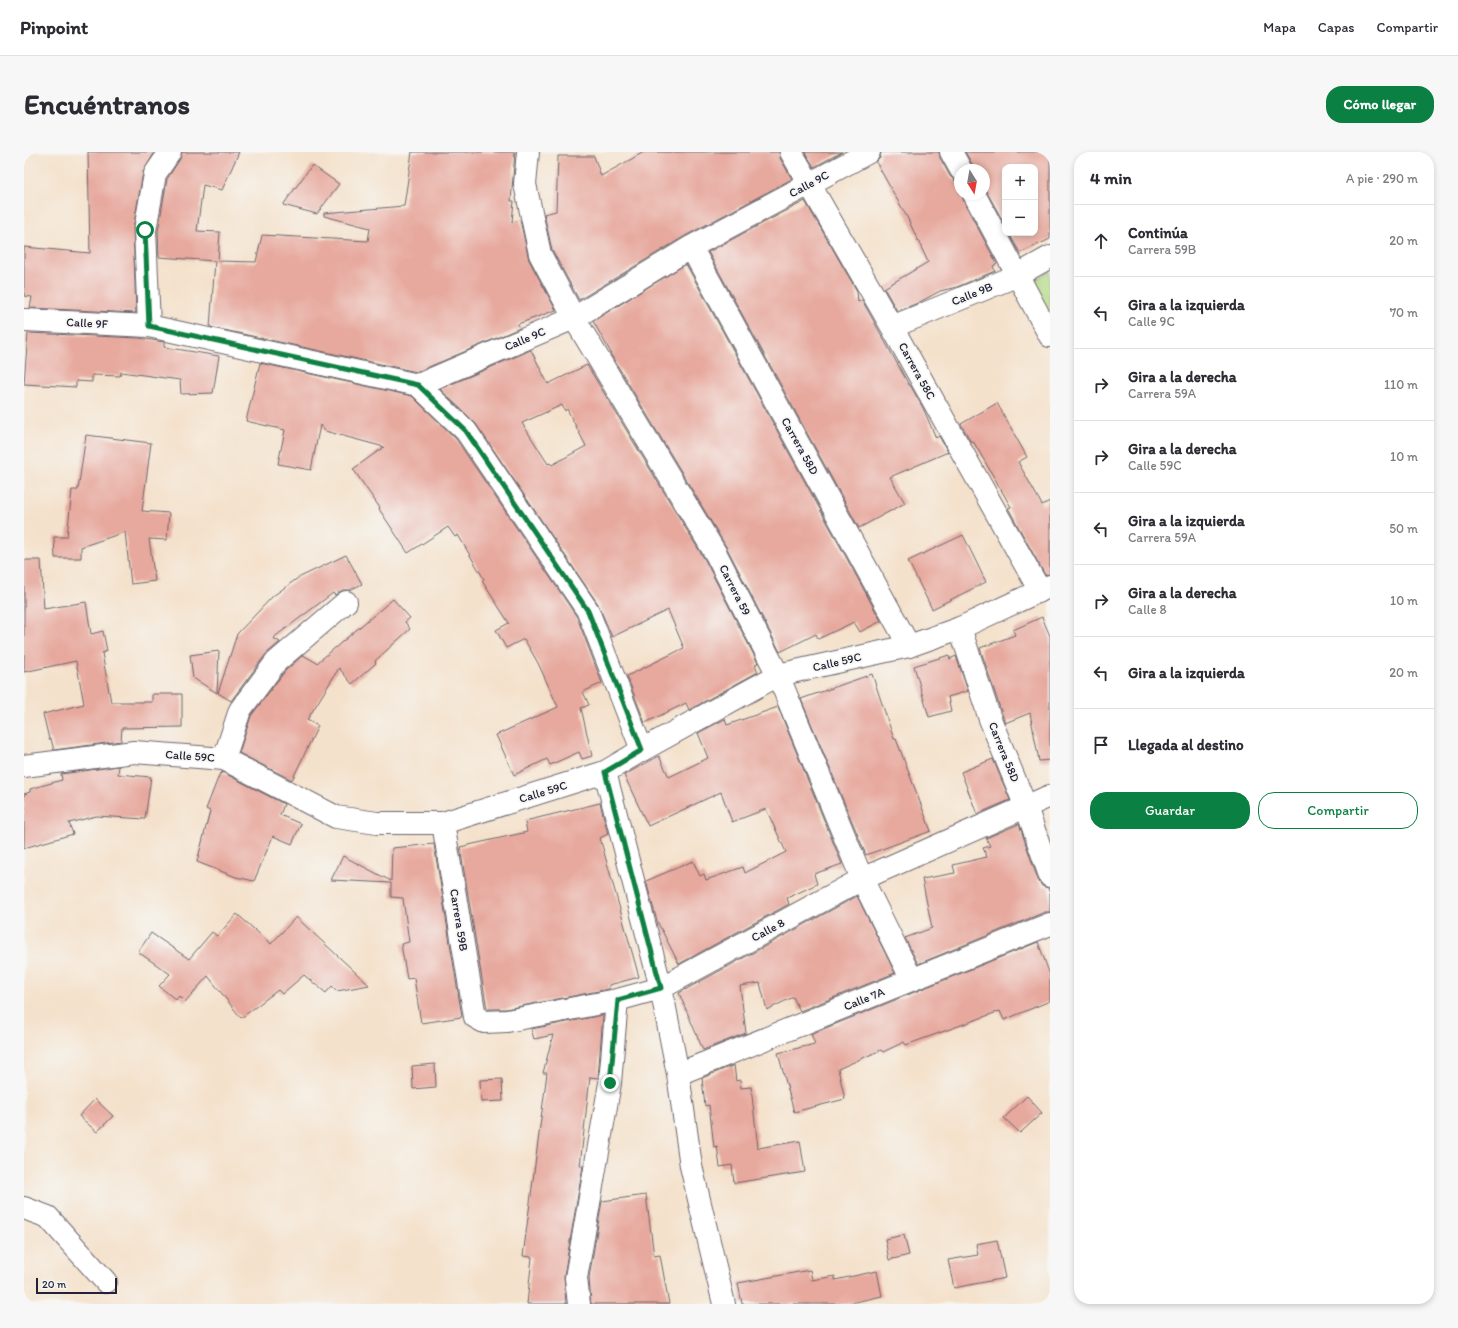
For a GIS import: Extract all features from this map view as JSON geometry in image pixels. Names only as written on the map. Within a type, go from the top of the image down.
[{"type":"street","points":[[170,152],[155,174],[145,230],[149,326],[418,385],[466,431],[588,611],[642,750]]},
{"type":"street","name":"Carrera 59","points":[[528,152],[525,184],[540,254],[574,318],[716,554],[778,675],[862,879],[912,980]]},
{"type":"street","name":"Carrera 58C","points":[[791,152],[1045,589]]},
{"type":"street","name":"Calle 9C","points":[[418,385],[574,318],[691,247],[869,152]]},
{"type":"street","points":[[952,152],[958,164]]},
{"type":"street","points":[[977,200],[1016,276],[1050,336]]},
{"type":"street","name":"Carrera 58D","points":[[691,247],[909,646]]},
{"type":"street","name":"Calle 9B","points":[[892,327],[1016,276],[1050,257]]},
{"type":"street","name":"Calle 9F","points":[[24,320],[149,326]]},
{"type":"street","name":"Calle 59C","points":[[24,766],[134,752],[224,759],[336,817],[377,823],[443,823],[605,772],[778,675],[909,646],[960,628],[1045,589]]},
{"type":"street","points":[[224,759],[240,710],[276,662],[346,602]]},
{"type":"street","name":"Carrera 58D","points":[[960,628],[990,719],[1026,806],[1050,876]]},
{"type":"street","points":[[605,772],[661,988],[678,1074],[691,1166],[724,1304]]},
{"type":"street","name":"Calle 8","points":[[475,1017],[484,1022],[506,1021],[618,1000],[661,988],[862,879],[1050,796]]},
{"type":"street","name":"Carrera 59B","points":[[443,823],[475,1017]]},
{"type":"street","name":"Calle 7A","points":[[678,1074],[1050,924]]},
{"type":"street","points":[[579,1304],[576,1278],[610,1083],[618,1000]]},
{"type":"street","points":[[24,1208],[48,1217],[106,1282]]},
{"type":"green space","points":[[1050,271],[1050,329],[1025,286]]},
{"type":"building","points":[[88,152],[155,152],[143,172],[133,228],[136,313],[30,308],[32,297],[24,296],[24,247],[90,253]]},
{"type":"building","points":[[182,152],[239,152],[222,190],[203,185],[197,231],[220,232],[218,261],[256,262],[262,235],[368,241],[370,228],[324,216],[324,213],[404,206],[412,152],[515,152],[511,201],[514,201],[512,222],[520,220],[529,260],[556,310],[518,324],[520,328],[417,372],[210,327],[215,261],[159,257],[158,231],[167,179],[180,159]]},
{"type":"building","points":[[644,152],[779,152],[780,158],[792,179],[685,236],[579,300],[552,250],[544,214],[556,211],[558,156],[594,156],[601,176]]},
{"type":"building","points":[[805,152],[842,152],[814,167]]},
{"type":"building","points":[[881,152],[939,152],[940,158],[950,176],[954,180],[954,200],[963,200],[997,264],[993,266],[995,271],[957,287],[940,291],[918,303],[897,311],[884,288],[928,262],[907,217],[876,162],[880,158]]},
{"type":"building","points":[[965,152],[1050,152],[1050,239],[1020,253],[1011,236],[1038,236],[1038,164],[1002,164],[1002,220],[990,198],[990,164],[972,164]]},
{"type":"building","points":[[312,165],[339,184],[317,214],[283,205]]},
{"type":"building","points":[[805,201],[857,291],[858,302],[862,300],[923,408],[936,438],[939,436],[948,452],[890,477],[905,503],[859,528],[708,252]]},
{"type":"building","points":[[686,264],[881,621],[860,632],[854,622],[818,639],[816,634],[780,652],[727,548],[610,353],[593,321]]},
{"type":"building","points":[[28,333],[139,338],[164,342],[164,347],[219,356],[213,393],[181,394],[180,380],[121,372],[120,376],[92,375],[92,382],[76,381],[76,387],[24,384]]},
{"type":"building","points":[[531,350],[548,384],[587,365],[705,560],[758,663],[755,665],[758,672],[689,710],[686,703],[645,723],[627,676],[684,648],[668,610],[612,637],[598,604],[476,424],[440,389]],"holes":[[[562,405],[565,411],[567,409],[586,446],[552,465],[550,463],[548,464],[522,423]]]},
{"type":"building","points":[[260,363],[412,396],[456,439],[577,617],[602,683],[583,692],[589,705],[581,708],[592,756],[582,759],[579,752],[550,765],[547,759],[514,775],[496,735],[558,707],[538,663],[524,639],[506,648],[496,630],[509,623],[482,581],[484,579],[458,535],[455,537],[448,527],[408,553],[379,509],[380,508],[353,469],[384,447],[325,431],[320,425],[311,470],[278,464],[285,430],[246,421]]},
{"type":"building","points":[[997,403],[1027,457],[1018,462],[1042,505],[1050,501],[1050,574],[1045,575],[1008,508],[1011,507],[973,441],[971,442],[961,424]]},
{"type":"building","points":[[86,435],[151,443],[142,511],[169,513],[167,540],[149,539],[155,581],[131,584],[125,532],[81,547],[81,558],[55,558],[54,537],[67,537],[72,490],[78,490]]},
{"type":"building","points":[[963,535],[986,582],[932,609],[908,561]]},
{"type":"building","points":[[346,555],[362,584],[350,590],[343,590],[335,595],[333,593],[273,638],[280,642],[266,654],[231,701],[218,693],[237,634],[273,596],[298,578]]},
{"type":"building","points":[[24,560],[41,560],[44,609],[86,602],[91,634],[103,631],[107,651],[102,653],[111,702],[152,702],[152,694],[182,694],[182,727],[122,728],[121,741],[54,750],[51,739],[49,739],[43,714],[84,704],[76,661],[24,672]]},
{"type":"building","points":[[393,599],[410,618],[405,622],[410,629],[375,661],[376,663],[352,684],[339,668],[307,720],[318,726],[292,780],[239,753],[251,716],[285,671],[303,655],[317,663]]},
{"type":"building","points":[[1042,617],[1050,636],[1050,760],[1039,761],[1030,713],[1005,723],[980,648],[1015,635],[1013,630]]},
{"type":"building","points":[[219,651],[217,693],[193,678],[190,655]]},
{"type":"building","points":[[949,655],[950,659],[956,656],[968,691],[948,697],[951,711],[929,717],[914,666]]},
{"type":"building","points":[[872,674],[894,739],[896,739],[931,831],[866,855],[801,699]]},
{"type":"building","points":[[778,707],[842,864],[814,874],[817,884],[787,898],[789,904],[679,964],[657,921],[646,881],[693,861],[700,876],[704,874],[706,880],[743,867],[745,873],[786,852],[766,809],[732,822],[721,792],[648,826],[624,775],[659,756],[669,777],[708,758],[698,733],[725,719],[727,725]]},
{"type":"building","points":[[993,759],[1010,800],[977,814],[961,772]]},
{"type":"building","points":[[119,766],[118,774],[151,777],[145,819],[96,816],[69,823],[73,834],[24,848],[24,794],[30,792],[30,789],[62,780],[61,774]]},
{"type":"building","points":[[222,772],[284,804],[280,815],[301,824],[292,844],[273,836],[254,881],[236,877],[197,862],[210,811],[206,809],[220,773],[221,774]]},
{"type":"building","points":[[600,803],[608,834],[600,838],[639,977],[609,985],[609,989],[506,1009],[487,1009],[460,847],[527,832],[525,821]]},
{"type":"building","points":[[1019,824],[1038,880],[1042,886],[1048,888],[1050,894],[1050,912],[1045,912],[918,964],[905,938],[932,928],[922,879],[955,873],[953,865],[987,857],[983,848],[990,846],[986,838]]},
{"type":"building","points":[[434,844],[462,1017],[421,1023],[414,978],[407,979],[401,944],[409,942],[403,898],[391,897],[391,883],[331,880],[343,856],[391,881],[392,848]]},
{"type":"building","points":[[857,896],[895,973],[800,1011],[793,997],[767,1010],[760,983],[740,986],[746,1033],[703,1050],[679,993]]},
{"type":"building","points":[[237,914],[271,944],[296,917],[369,985],[337,991],[332,986],[326,993],[304,975],[282,994],[278,990],[241,1018],[208,976],[185,1002],[179,996],[176,1000],[159,986],[170,974],[138,952],[151,933],[189,959],[212,932],[217,936]]},
{"type":"building","points":[[1038,942],[1050,975],[1050,1001],[1004,1020],[1000,1011],[906,1045],[904,1042],[883,1052],[881,1050],[838,1069],[845,1099],[794,1112],[778,1053],[815,1044],[811,1034]]},
{"type":"building","points":[[603,1015],[598,1078],[590,1077],[580,1166],[583,1166],[564,1276],[566,1304],[527,1304],[532,1257],[523,1256],[547,1073],[543,1073],[553,1035],[534,1039],[531,1029]]},
{"type":"building","points":[[435,1064],[436,1087],[413,1089],[412,1066]]},
{"type":"building","points":[[734,1065],[736,1081],[740,1080],[741,1088],[751,1087],[758,1148],[800,1141],[805,1172],[734,1183],[732,1165],[720,1167],[717,1146],[714,1147],[709,1105],[705,1106],[702,1078]]},
{"type":"building","points":[[502,1079],[503,1101],[481,1102],[480,1080]]},
{"type":"building","points":[[1027,1096],[1042,1113],[1020,1133],[1004,1118]]},
{"type":"building","points":[[95,1099],[113,1116],[97,1132],[79,1116]]},
{"type":"building","points":[[646,1195],[654,1256],[660,1255],[669,1304],[591,1304],[589,1278],[602,1201]]},
{"type":"building","points":[[904,1235],[909,1255],[889,1260],[885,1239]]},
{"type":"building","points":[[997,1240],[1005,1278],[954,1288],[948,1260],[978,1255],[976,1244]]},
{"type":"building","points":[[810,1270],[812,1280],[835,1276],[835,1280],[877,1271],[882,1296],[846,1304],[742,1304],[738,1283]]},
{"type":"route","points":[[145,230],[149,326],[418,385],[466,431],[588,611],[642,750],[605,772],[661,988],[618,1000],[610,1083]]}]
